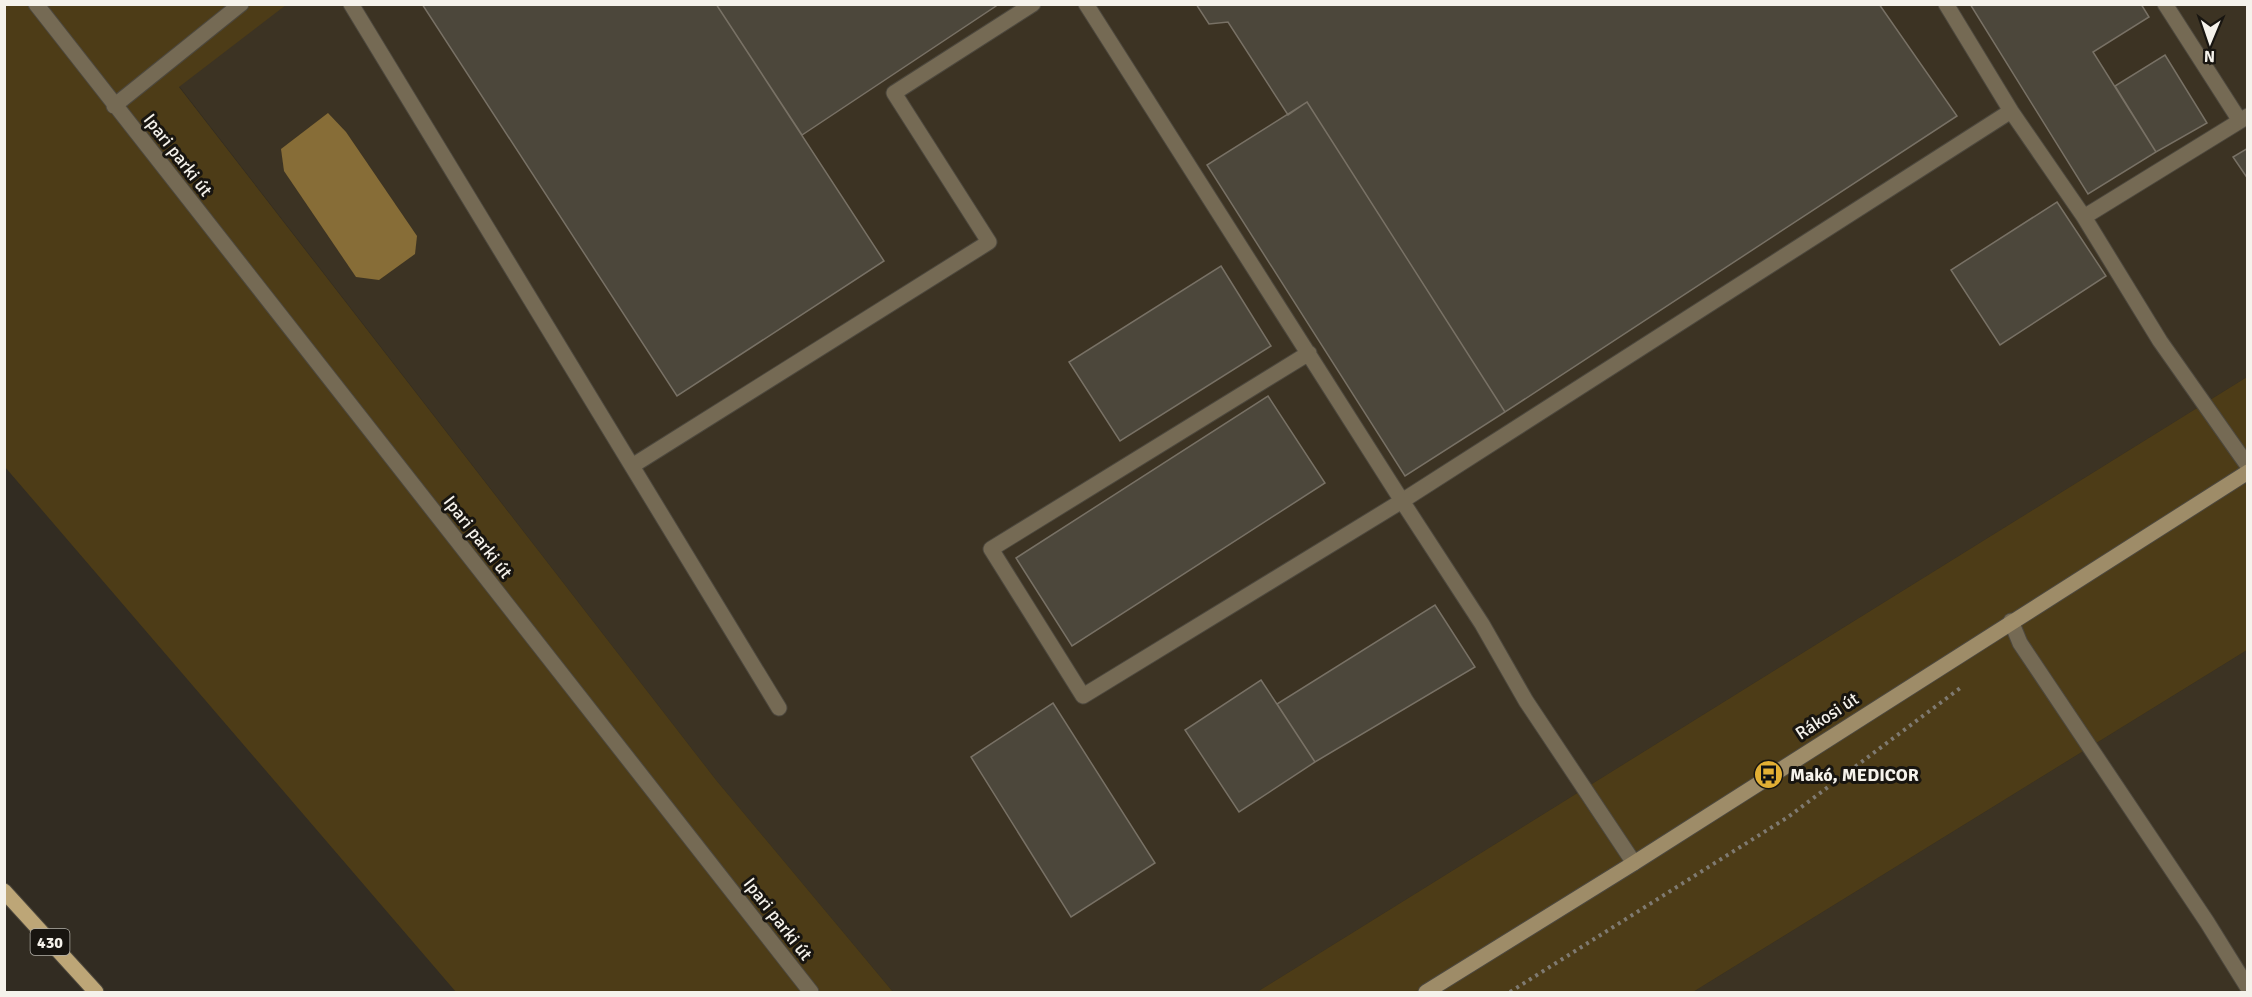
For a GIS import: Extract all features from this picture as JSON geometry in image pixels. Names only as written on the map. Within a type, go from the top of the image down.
[{"type":"main road","name":"Rákosi út","points":[[1426,993],[2247,472]]},
{"type":"main road","name":"430","points":[[4,891],[96,993]]},
{"type":"street","name":"Ipari parki út","points":[[36,4],[811,993]]},
{"type":"street","points":[[114,106],[241,4]]},
{"type":"street","points":[[351,4],[779,708]]},
{"type":"street","points":[[632,466],[989,242],[894,93],[1033,4]]},
{"type":"street","points":[[1086,4],[1482,624],[1526,701],[1634,863]]},
{"type":"street","points":[[1946,4],[2011,111],[2084,217],[2160,341],[2247,466]]},
{"type":"street","points":[[2084,217],[2244,118],[2165,4]]},
{"type":"street","points":[[1309,353],[991,549],[1083,696],[1402,501],[2011,111]]},
{"type":"street","points":[[2011,621],[2020,643],[2207,922],[2247,988]]},
{"type":"path","points":[[1510,993],[1788,817],[1964,685]]},
{"type":"shaded area","points":[[286,4],[2247,5],[2247,377],[1257,992],[893,992],[716,780],[179,86]]},
{"type":"shaded area","points":[[4,5],[286,5],[179,87],[716,780],[893,992],[456,992],[5,467]]},
{"type":"shaded area","points":[[328,113],[346,132],[417,236],[415,254],[379,280],[356,277],[284,171],[281,149]]},
{"type":"shaded area","points":[[2247,377],[2247,650],[1693,992],[1257,992]]},
{"type":"shaded area","points":[[2247,650],[2247,992],[1693,992]]},
{"type":"building","points":[[422,4],[716,4],[884,261],[677,396]]},
{"type":"building","points":[[716,4],[999,4],[802,135]]},
{"type":"building","points":[[1196,4],[1879,4],[1957,116],[1505,412],[1307,102],[1288,115],[1228,22],[1209,24]]},
{"type":"building","points":[[1970,4],[2141,4],[2149,17],[2093,52],[2156,152],[2088,194]]},
{"type":"building","points":[[2165,55],[2207,123],[2156,152],[2115,86]]},
{"type":"building","points":[[1307,102],[1505,412],[1405,476],[1207,165]]},
{"type":"building","points":[[2248,148],[2248,179],[2233,157]]},
{"type":"building","points":[[2057,202],[2106,276],[2000,345],[1951,270]]},
{"type":"building","points":[[1221,266],[1271,346],[1120,441],[1069,362]]},
{"type":"building","points":[[1268,396],[1325,483],[1072,646],[1016,558]]},
{"type":"building","points":[[1435,605],[1475,667],[1315,762],[1277,704]]},
{"type":"building","points":[[1261,680],[1315,762],[1239,812],[1185,730]]},
{"type":"building","points":[[1053,703],[1155,863],[1071,917],[971,757]]},
{"type":"place","name":"Makó, MEDICOR","points":[[1769,775]]}]
